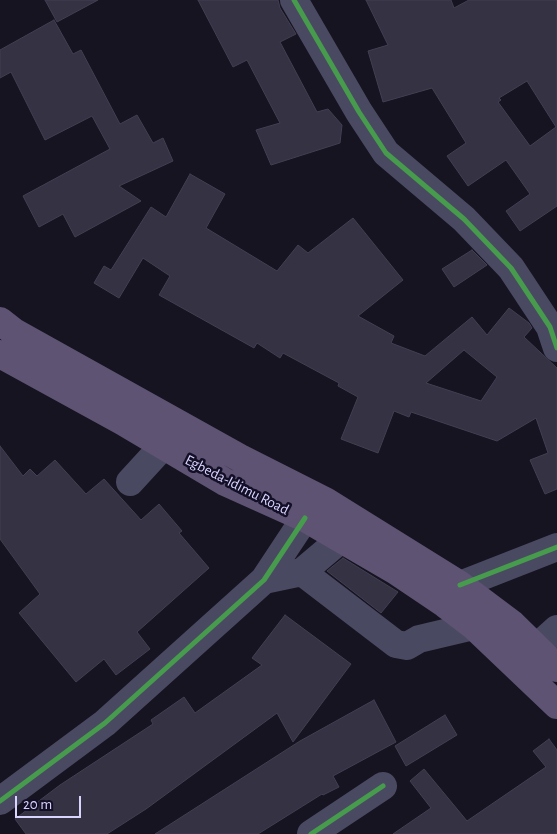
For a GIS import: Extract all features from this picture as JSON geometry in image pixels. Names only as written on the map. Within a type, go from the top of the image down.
[{"type":"main road","name":"Egbeda-Idimu Road","points":[[0,321],[14,332],[240,458],[325,502],[460,585],[512,624],[557,668]]},
{"type":"main road","name":"Egbeda-Idimu Road","points":[[0,354],[226,482],[305,518],[396,571],[474,626],[557,705]]},
{"type":"main road","points":[[226,482],[240,458]]},
{"type":"street","points":[[294,0],[359,112],[386,153],[464,219],[511,268],[550,327],[557,348]]},
{"type":"street","points":[[130,482],[162,446]]},
{"type":"street","points":[[0,801],[105,724],[264,580],[305,518]]},
{"type":"street","points":[[264,580],[302,572],[341,539]]},
{"type":"street","points":[[460,585],[557,547]]},
{"type":"street","points":[[302,572],[396,644],[407,646],[419,640],[474,626]]},
{"type":"street","points":[[538,648],[557,629]]},
{"type":"street","points":[[311,834],[383,786]]},
{"type":"building","points":[[45,0],[98,0],[57,22]]},
{"type":"building","points":[[198,0],[278,0],[280,8],[296,34],[280,42],[317,112],[328,109],[342,125],[340,143],[271,165],[256,130],[280,123],[247,60],[233,67]]},
{"type":"building","points":[[366,0],[451,0],[454,8],[469,0],[557,0],[557,206],[520,231],[506,211],[530,194],[506,160],[468,186],[447,156],[466,143],[432,88],[383,102],[368,51],[388,45]],"holes":[[[527,81],[556,127],[530,146],[498,102],[501,100],[499,98]]]},
{"type":"building","points":[[54,20],[73,54],[81,50],[120,124],[137,115],[153,143],[163,138],[173,161],[119,186],[141,201],[75,237],[63,214],[39,227],[23,196],[110,149],[92,116],[45,140],[11,72],[0,78],[0,50]]},
{"type":"building","points":[[190,174],[225,194],[206,228],[277,271],[298,245],[308,253],[353,218],[403,280],[358,316],[394,336],[391,343],[425,356],[472,317],[487,335],[509,308],[529,323],[532,328],[524,337],[557,368],[557,489],[545,494],[530,460],[548,453],[536,418],[497,441],[411,412],[409,417],[394,411],[378,453],[341,439],[358,397],[338,386],[339,383],[283,353],[280,358],[257,343],[254,348],[159,295],[170,276],[143,258],[119,298],[94,283],[104,266],[111,270],[151,207],[166,217]],"holes":[[[464,350],[497,377],[481,401],[426,383]]]},
{"type":"building","points":[[472,250],[487,265],[454,287],[442,269]]},
{"type":"building","points":[[0,446],[23,476],[30,469],[37,476],[55,460],[86,494],[104,479],[141,520],[159,504],[182,531],[179,533],[209,568],[137,632],[150,649],[116,675],[104,659],[76,682],[19,613],[40,594],[0,539]]},
{"type":"building","points":[[343,558],[398,592],[381,613],[327,571]]},
{"type":"building","points":[[285,615],[351,664],[293,742],[277,713],[146,809],[107,834],[26,834],[15,819],[60,785],[153,724],[151,720],[184,697],[195,713],[262,665],[252,658]]},
{"type":"building","points":[[374,700],[396,742],[333,776],[339,787],[322,794],[258,834],[155,834],[300,741]]},
{"type":"building","points":[[445,715],[457,735],[406,766],[395,746]]},
{"type":"building","points":[[549,739],[557,750],[557,834],[393,834],[431,808],[410,781],[424,769],[467,821],[546,767],[533,751]]},
{"type":"cycle path","points":[[294,0],[359,112],[386,153],[464,219],[511,268],[550,327],[557,348]]},
{"type":"cycle path","points":[[0,801],[105,723],[264,580],[305,518]]},
{"type":"cycle path","points":[[460,585],[557,547]]},
{"type":"cycle path","points":[[311,834],[383,786]]}]
